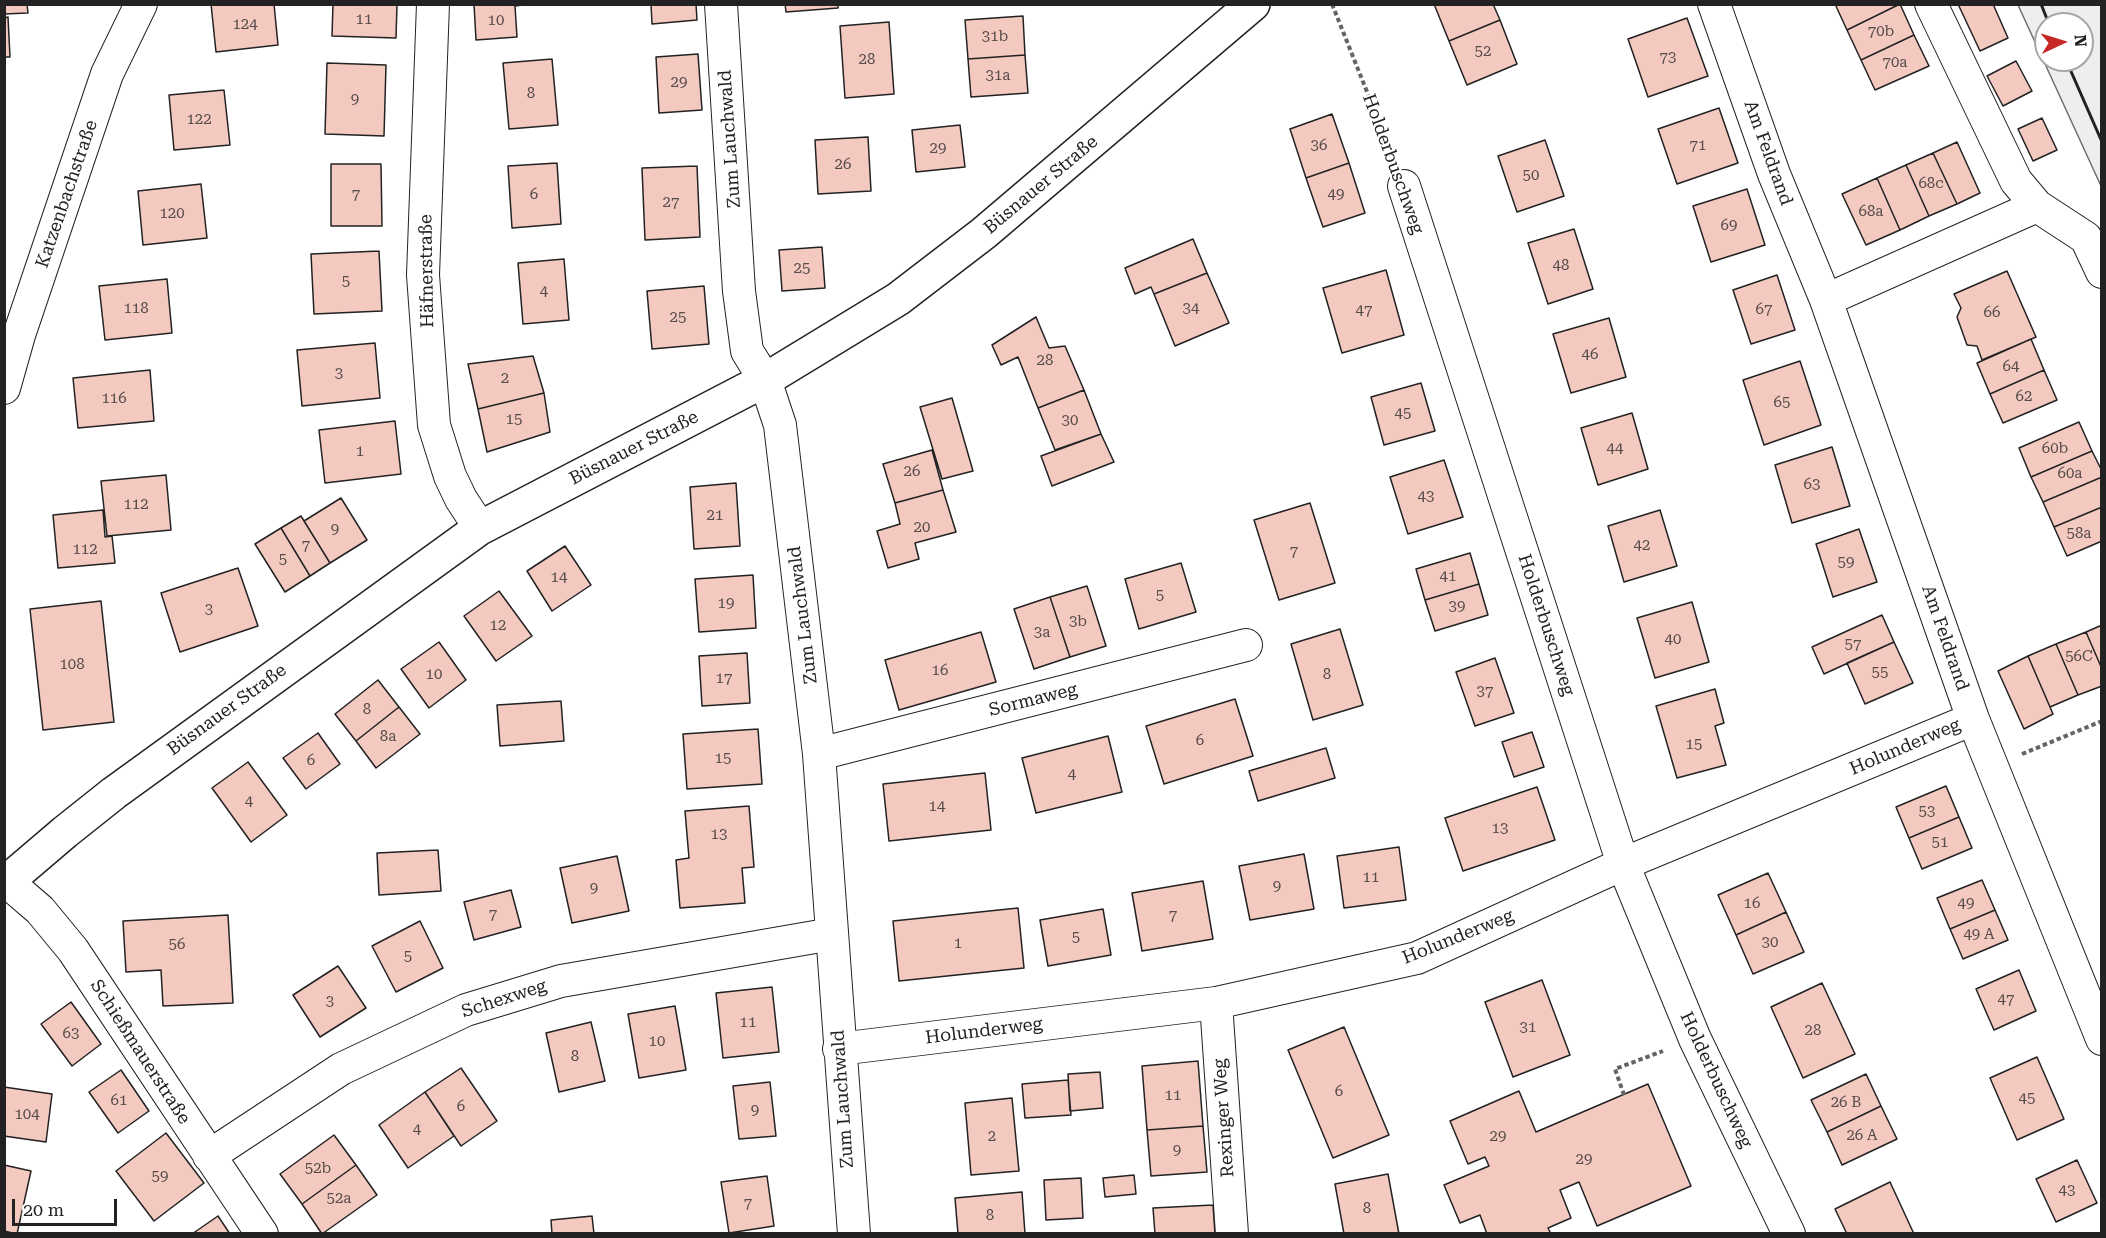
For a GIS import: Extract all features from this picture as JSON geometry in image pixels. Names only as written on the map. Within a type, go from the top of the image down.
[{"type":"street","name":"Katzenbachstraße","points":[[4,388],[19,336],[107,74],[141,4]]},
{"type":"street","name":"Häfnerstraße","points":[[433,4],[423,275],[434,425],[450,476],[461,499],[480,528]]},
{"type":"street","name":"Zum Lauchwald","points":[[721,4],[739,291],[747,351],[765,380],[780,425],[819,754],[854,1233]]},
{"type":"street","name":"Büsnauer Straße","points":[[5,881],[114,793],[480,528],[765,380],[898,299],[976,240],[1253,4]]},
{"type":"street","name":"Am Feldrand","points":[[1714,4],[1774,174],[1826,300],[1973,719],[2102,1039]]},
{"type":"street","points":[[1931,4],[2016,182],[2037,206],[2086,238],[2102,272]]},
{"type":"street","name":"Holderbuschweg","points":[[1404,186],[1623,864],[1695,1039],[1789,1233]]},
{"type":"street","points":[[1826,300],[2037,206]]},
{"type":"street","name":"Sormaweg","points":[[819,754],[1246,645]]},
{"type":"street","name":"Holunderweg","points":[[839,1049],[1215,1003],[1417,958],[1623,864],[1973,719]]},
{"type":"street","name":"Schießmauerstraße","points":[[5,881],[40,910],[74,950],[262,1233]]},
{"type":"street","name":"Schexweg","points":[[209,1156],[341,1069],[466,1010],[561,981],[832,934]]},
{"type":"street","name":"Rexinger Weg","points":[[1215,1003],[1232,1233]]},
{"type":"path","name":"Holderbuschweg","points":[[1332,4],[1404,186]]},
{"type":"path","points":[[1991,766],[2102,721]]},
{"type":"path","points":[[1624,1095],[1615,1068],[1653,1055]]},
{"type":"shaded area","points":[[2018,5],[2101,5],[2101,186],[2049,72],[2094,72],[2094,12],[2034,12],[2034,40]]},
{"type":"building","points":[[4,4],[27,4],[28,13],[4,14]]},
{"type":"building","points":[[211,4],[274,4],[278,45],[216,52]]},
{"type":"building","points":[[333,4],[397,4],[396,38],[332,36]]},
{"type":"building","points":[[474,4],[531,4],[515,6],[517,37],[476,40]]},
{"type":"building","points":[[651,4],[696,4],[697,20],[652,24]]},
{"type":"building","points":[[785,4],[838,4],[838,8],[786,12]]},
{"type":"building","points":[[1434,4],[1493,4],[1500,20],[1449,41]]},
{"type":"building","points":[[1835,4],[1900,4],[1847,30]]},
{"type":"building","points":[[1900,4],[1914,35],[1861,60],[1847,30]]},
{"type":"building","points":[[1958,4],[1993,4],[2008,38],[1980,51]]},
{"type":"building","points":[[1023,16],[1025,55],[968,59],[965,20]]},
{"type":"building","points":[[8,17],[10,57],[4,57],[4,18]]},
{"type":"building","points":[[1687,18],[1708,76],[1648,97],[1628,39]]},
{"type":"building","points":[[1500,20],[1517,64],[1467,85],[1449,41]]},
{"type":"building","points":[[889,22],[894,94],[845,98],[840,26]]},
{"type":"building","points":[[1914,35],[1929,66],[1875,90],[1861,60]]},
{"type":"building","points":[[698,54],[702,110],[659,113],[656,57]]},
{"type":"building","points":[[1025,55],[1028,93],[971,97],[968,59]]},
{"type":"building","points":[[552,59],[558,125],[509,129],[503,63]]},
{"type":"building","points":[[2016,61],[2032,91],[2003,106],[1987,76]]},
{"type":"building","points":[[327,63],[386,65],[384,136],[325,134]]},
{"type":"building","points":[[224,90],[230,145],[174,150],[169,95]]},
{"type":"building","points":[[1719,108],[1738,163],[1677,184],[1658,129]]},
{"type":"building","points":[[1332,114],[1349,163],[1306,178],[1290,129]]},
{"type":"building","points":[[2042,118],[2057,150],[2033,161],[2018,129]]},
{"type":"building","points":[[960,125],[965,167],[916,172],[912,130]]},
{"type":"building","points":[[868,137],[871,191],[818,194],[815,140]]},
{"type":"building","points":[[1545,140],[1564,196],[1517,212],[1498,156]]},
{"type":"building","points":[[1957,142],[1980,193],[1957,204],[1933,153]]},
{"type":"building","points":[[1933,153],[1957,204],[1929,216],[1906,165]]},
{"type":"building","points":[[557,163],[561,224],[512,228],[508,166]]},
{"type":"building","points":[[1349,163],[1365,213],[1323,227],[1306,178]]},
{"type":"building","points":[[331,164],[381,164],[382,226],[331,226]]},
{"type":"building","points":[[1906,165],[1929,216],[1900,230],[1877,178]]},
{"type":"building","points":[[697,166],[700,237],[645,240],[642,168]]},
{"type":"building","points":[[1877,178],[1900,230],[1866,245],[1842,194]]},
{"type":"building","points":[[201,184],[207,238],[143,245],[138,191]]},
{"type":"building","points":[[1747,189],[1765,245],[1711,262],[1693,206]]},
{"type":"building","points":[[1574,229],[1593,289],[1548,304],[1528,243]]},
{"type":"building","points":[[1193,239],[1207,273],[1154,294],[1151,287],[1135,294],[1125,268]]},
{"type":"building","points":[[822,247],[825,288],[782,291],[779,250]]},
{"type":"building","points":[[379,251],[382,311],[314,314],[311,254]]},
{"type":"building","points":[[564,259],[569,320],[523,324],[518,263]]},
{"type":"building","points":[[1386,270],[1404,335],[1342,353],[1323,288]]},
{"type":"building","points":[[2007,271],[2036,337],[1982,360],[1977,346],[1967,345],[1957,317],[1961,308],[1954,294]]},
{"type":"building","points":[[1207,273],[1229,323],[1175,346],[1154,294]]},
{"type":"building","points":[[1777,275],[1795,330],[1751,344],[1733,290]]},
{"type":"building","points":[[167,279],[172,333],[105,340],[99,286]]},
{"type":"building","points":[[704,286],[709,344],[652,349],[647,291]]},
{"type":"building","points":[[1036,317],[1049,348],[1065,346],[1084,390],[1038,408],[1018,357],[1001,365],[992,345]]},
{"type":"building","points":[[1609,318],[1626,377],[1571,393],[1553,334]]},
{"type":"building","points":[[2031,339],[2044,370],[1990,394],[1977,363]]},
{"type":"building","points":[[375,343],[380,398],[302,406],[297,350]]},
{"type":"building","points":[[533,356],[544,393],[478,409],[468,364]]},
{"type":"building","points":[[1800,361],[1821,425],[1764,445],[1743,380]]},
{"type":"building","points":[[150,370],[154,421],[78,428],[73,378]]},
{"type":"building","points":[[2044,370],[2057,400],[2003,423],[1990,394]]},
{"type":"building","points":[[1421,383],[1435,431],[1384,445],[1371,397]]},
{"type":"building","points":[[1084,390],[1101,434],[1055,450],[1038,408]]},
{"type":"building","points":[[544,393],[550,432],[487,452],[478,409]]},
{"type":"building","points":[[952,398],[973,471],[942,479],[920,407]]},
{"type":"building","points":[[1632,413],[1648,469],[1598,485],[1581,428]]},
{"type":"building","points":[[395,421],[401,474],[325,483],[319,430]]},
{"type":"building","points":[[2079,422],[2092,451],[2031,477],[2019,448]]},
{"type":"building","points":[[1101,434],[1114,462],[1052,486],[1041,456]]},
{"type":"building","points":[[1832,447],[1850,506],[1792,523],[1775,465]]},
{"type":"building","points":[[932,450],[943,490],[895,503],[883,464]]},
{"type":"building","points":[[2092,451],[2102,471],[2102,477],[2043,502],[2031,477]]},
{"type":"building","points":[[1444,460],[1463,517],[1408,534],[1390,477]]},
{"type":"building","points":[[166,475],[171,530],[107,536],[101,481]]},
{"type":"building","points":[[2102,477],[2102,507],[2054,527],[2043,502]]},
{"type":"building","points":[[736,483],[740,546],[694,549],[690,487]]},
{"type":"building","points":[[943,490],[956,532],[915,543],[919,559],[888,568],[877,531],[900,524],[895,503]]},
{"type":"building","points":[[341,498],[367,540],[330,563],[304,521]]},
{"type":"building","points":[[1310,503],[1335,583],[1279,600],[1254,520]]},
{"type":"building","points":[[2102,507],[2102,541],[2067,556],[2054,527]]},
{"type":"building","points":[[103,510],[105,537],[112,536],[115,563],[58,568],[53,515]]},
{"type":"building","points":[[1660,510],[1677,566],[1624,582],[1608,526]]},
{"type":"building","points":[[301,516],[330,563],[310,576],[281,528]]},
{"type":"building","points":[[281,528],[310,576],[285,592],[255,544]]},
{"type":"building","points":[[1859,529],[1877,582],[1833,597],[1816,544]]},
{"type":"building","points":[[565,546],[591,585],[552,611],[527,571]]},
{"type":"building","points":[[1470,553],[1479,584],[1425,600],[1416,569]]},
{"type":"building","points":[[1181,563],[1196,612],[1139,629],[1125,579]]},
{"type":"building","points":[[238,568],[258,626],[180,652],[161,593]]},
{"type":"building","points":[[753,575],[756,628],[699,632],[695,579]]},
{"type":"building","points":[[1479,584],[1488,615],[1435,631],[1425,600]]},
{"type":"building","points":[[1087,586],[1106,646],[1070,657],[1050,597]]},
{"type":"building","points":[[499,591],[532,636],[496,661],[464,616]]},
{"type":"building","points":[[1050,597],[1070,657],[1034,669],[1014,609]]},
{"type":"building","points":[[101,601],[114,722],[43,730],[30,609]]},
{"type":"building","points":[[1692,602],[1709,662],[1655,678],[1637,618]]},
{"type":"building","points":[[1882,615],[1894,642],[1824,674],[1812,647]]},
{"type":"building","points":[[2102,625],[2102,669],[2086,632]]},
{"type":"building","points":[[1340,629],[1363,705],[1313,720],[1291,644]]},
{"type":"building","points":[[981,632],[996,682],[899,710],[885,660]]},
{"type":"building","points":[[2086,632],[2102,669],[2102,686],[2078,695],[2056,644]]},
{"type":"building","points":[[439,642],[466,680],[429,708],[401,669]]},
{"type":"building","points":[[1894,642],[1913,683],[1865,704],[1847,663]]},
{"type":"building","points":[[2056,644],[2078,695],[2050,707],[2028,656]]},
{"type":"building","points":[[747,653],[750,703],[702,706],[699,656]]},
{"type":"building","points":[[2028,656],[2053,714],[2024,729],[1998,671]]},
{"type":"building","points":[[1495,658],[1514,713],[1475,726],[1456,672]]},
{"type":"building","points":[[378,680],[399,707],[356,741],[335,714]]},
{"type":"building","points":[[1715,689],[1724,723],[1715,726],[1726,765],[1677,778],[1656,706]]},
{"type":"building","points":[[1235,699],[1253,756],[1164,784],[1146,726]]},
{"type":"building","points":[[561,701],[564,741],[500,746],[497,705]]},
{"type":"building","points":[[399,707],[420,734],[376,768],[356,741]]},
{"type":"building","points":[[758,729],[762,784],[687,789],[683,734]]},
{"type":"building","points":[[1532,732],[1544,767],[1514,777],[1502,742]]},
{"type":"building","points":[[318,733],[340,764],[306,789],[283,758]]},
{"type":"building","points":[[1108,736],[1122,792],[1036,813],[1022,758]]},
{"type":"building","points":[[1326,748],[1335,778],[1258,801],[1249,771]]},
{"type":"building","points":[[248,762],[287,815],[251,842],[212,788]]},
{"type":"building","points":[[985,773],[991,830],[889,841],[883,784]]},
{"type":"building","points":[[1946,786],[1959,817],[1909,838],[1896,807]]},
{"type":"building","points":[[1537,787],[1555,840],[1463,871],[1445,818]]},
{"type":"building","points":[[749,806],[754,867],[742,868],[745,903],[680,908],[676,860],[689,858],[685,811]]},
{"type":"building","points":[[1959,817],[1972,848],[1922,869],[1909,838]]},
{"type":"building","points":[[1399,847],[1406,900],[1344,908],[1337,856]]},
{"type":"building","points":[[438,850],[441,891],[379,895],[377,853]]},
{"type":"building","points":[[1304,854],[1314,909],[1250,920],[1239,866]]},
{"type":"building","points":[[617,856],[629,911],[572,923],[560,868]]},
{"type":"building","points":[[1768,873],[1786,912],[1736,935],[1718,895]]},
{"type":"building","points":[[1982,880],[1995,910],[1950,929],[1937,898]]},
{"type":"building","points":[[1203,881],[1213,939],[1142,951],[1132,893]]},
{"type":"building","points":[[511,890],[521,927],[474,940],[464,902]]},
{"type":"building","points":[[1018,908],[1024,968],[899,981],[893,921]]},
{"type":"building","points":[[1103,909],[1111,955],[1048,966],[1040,920]]},
{"type":"building","points":[[1995,910],[2008,940],[1963,959],[1950,929]]},
{"type":"building","points":[[1786,912],[1804,952],[1753,974],[1736,935]]},
{"type":"building","points":[[228,915],[233,1003],[163,1006],[161,970],[126,972],[123,921]]},
{"type":"building","points":[[420,921],[443,968],[396,992],[372,946]]},
{"type":"building","points":[[338,966],[366,1008],[320,1037],[293,995]]},
{"type":"building","points":[[2019,970],[2036,1011],[1994,1030],[1976,989]]},
{"type":"building","points":[[1542,980],[1570,1055],[1513,1077],[1485,1002]]},
{"type":"building","points":[[1822,983],[1855,1054],[1803,1078],[1771,1007]]},
{"type":"building","points":[[772,987],[779,1052],[723,1058],[716,993]]},
{"type":"building","points":[[71,1002],[101,1044],[72,1066],[41,1024]]},
{"type":"building","points":[[675,1006],[686,1070],[639,1078],[628,1014]]},
{"type":"building","points":[[591,1022],[605,1081],[559,1092],[546,1033]]},
{"type":"building","points":[[1344,1027],[1389,1135],[1333,1158],[1288,1050]]},
{"type":"building","points":[[2037,1057],[2064,1119],[2017,1140],[1990,1078]]},
{"type":"building","points":[[1198,1061],[1203,1126],[1147,1130],[1142,1066]]},
{"type":"building","points":[[461,1068],[497,1121],[461,1146],[425,1092]]},
{"type":"building","points":[[121,1070],[149,1111],[118,1133],[89,1092]]},
{"type":"building","points":[[1100,1072],[1103,1108],[1070,1111],[1068,1074]]},
{"type":"building","points":[[1866,1074],[1881,1106],[1827,1132],[1811,1100]]},
{"type":"building","points":[[1068,1080],[1071,1115],[1025,1118],[1022,1084]]},
{"type":"building","points":[[770,1082],[776,1136],[739,1139],[733,1086]]},
{"type":"building","points":[[1648,1084],[1691,1186],[1597,1226],[1579,1182],[1560,1190],[1571,1218],[1548,1228],[1551,1234],[1487,1234],[1480,1215],[1460,1223],[1444,1185],[1489,1166],[1485,1157],[1468,1164],[1450,1121],[1519,1091],[1536,1132]]},
{"type":"building","points":[[4,1087],[52,1094],[46,1142],[4,1136]]},
{"type":"building","points":[[425,1092],[454,1136],[408,1168],[379,1125]]},
{"type":"building","points":[[1012,1098],[1019,1171],[971,1175],[965,1103]]},
{"type":"building","points":[[1881,1106],[1897,1139],[1842,1165],[1827,1132]]},
{"type":"building","points":[[1203,1126],[1207,1172],[1151,1176],[1147,1130]]},
{"type":"building","points":[[166,1133],[204,1183],[154,1221],[116,1171]]},
{"type":"building","points":[[334,1135],[356,1165],[302,1204],[280,1174]]},
{"type":"building","points":[[2077,1160],[2097,1203],[2056,1222],[2036,1179]]},
{"type":"building","points":[[4,1165],[31,1171],[17,1234],[4,1231]]},
{"type":"building","points":[[356,1165],[377,1195],[322,1234],[302,1204]]},
{"type":"building","points":[[1388,1174],[1399,1234],[1344,1234],[1335,1184]]},
{"type":"building","points":[[1134,1175],[1136,1194],[1105,1197],[1103,1178]]},
{"type":"building","points":[[767,1176],[774,1226],[729,1233],[721,1182]]},
{"type":"building","points":[[1081,1178],[1083,1218],[1046,1220],[1044,1180]]},
{"type":"building","points":[[1890,1182],[1914,1234],[1847,1234],[1835,1209]]},
{"type":"building","points":[[1022,1192],[1025,1234],[958,1234],[955,1198]]},
{"type":"building","points":[[1213,1205],[1215,1234],[1155,1234],[1153,1208]]},
{"type":"building","points":[[218,1216],[230,1234],[192,1234]]},
{"type":"building","points":[[592,1216],[594,1234],[552,1234],[551,1220]]},
{"type":"wall","points":[[2041,4],[2044,12]]},
{"type":"wall","points":[[2071,72],[2102,142]]}]
